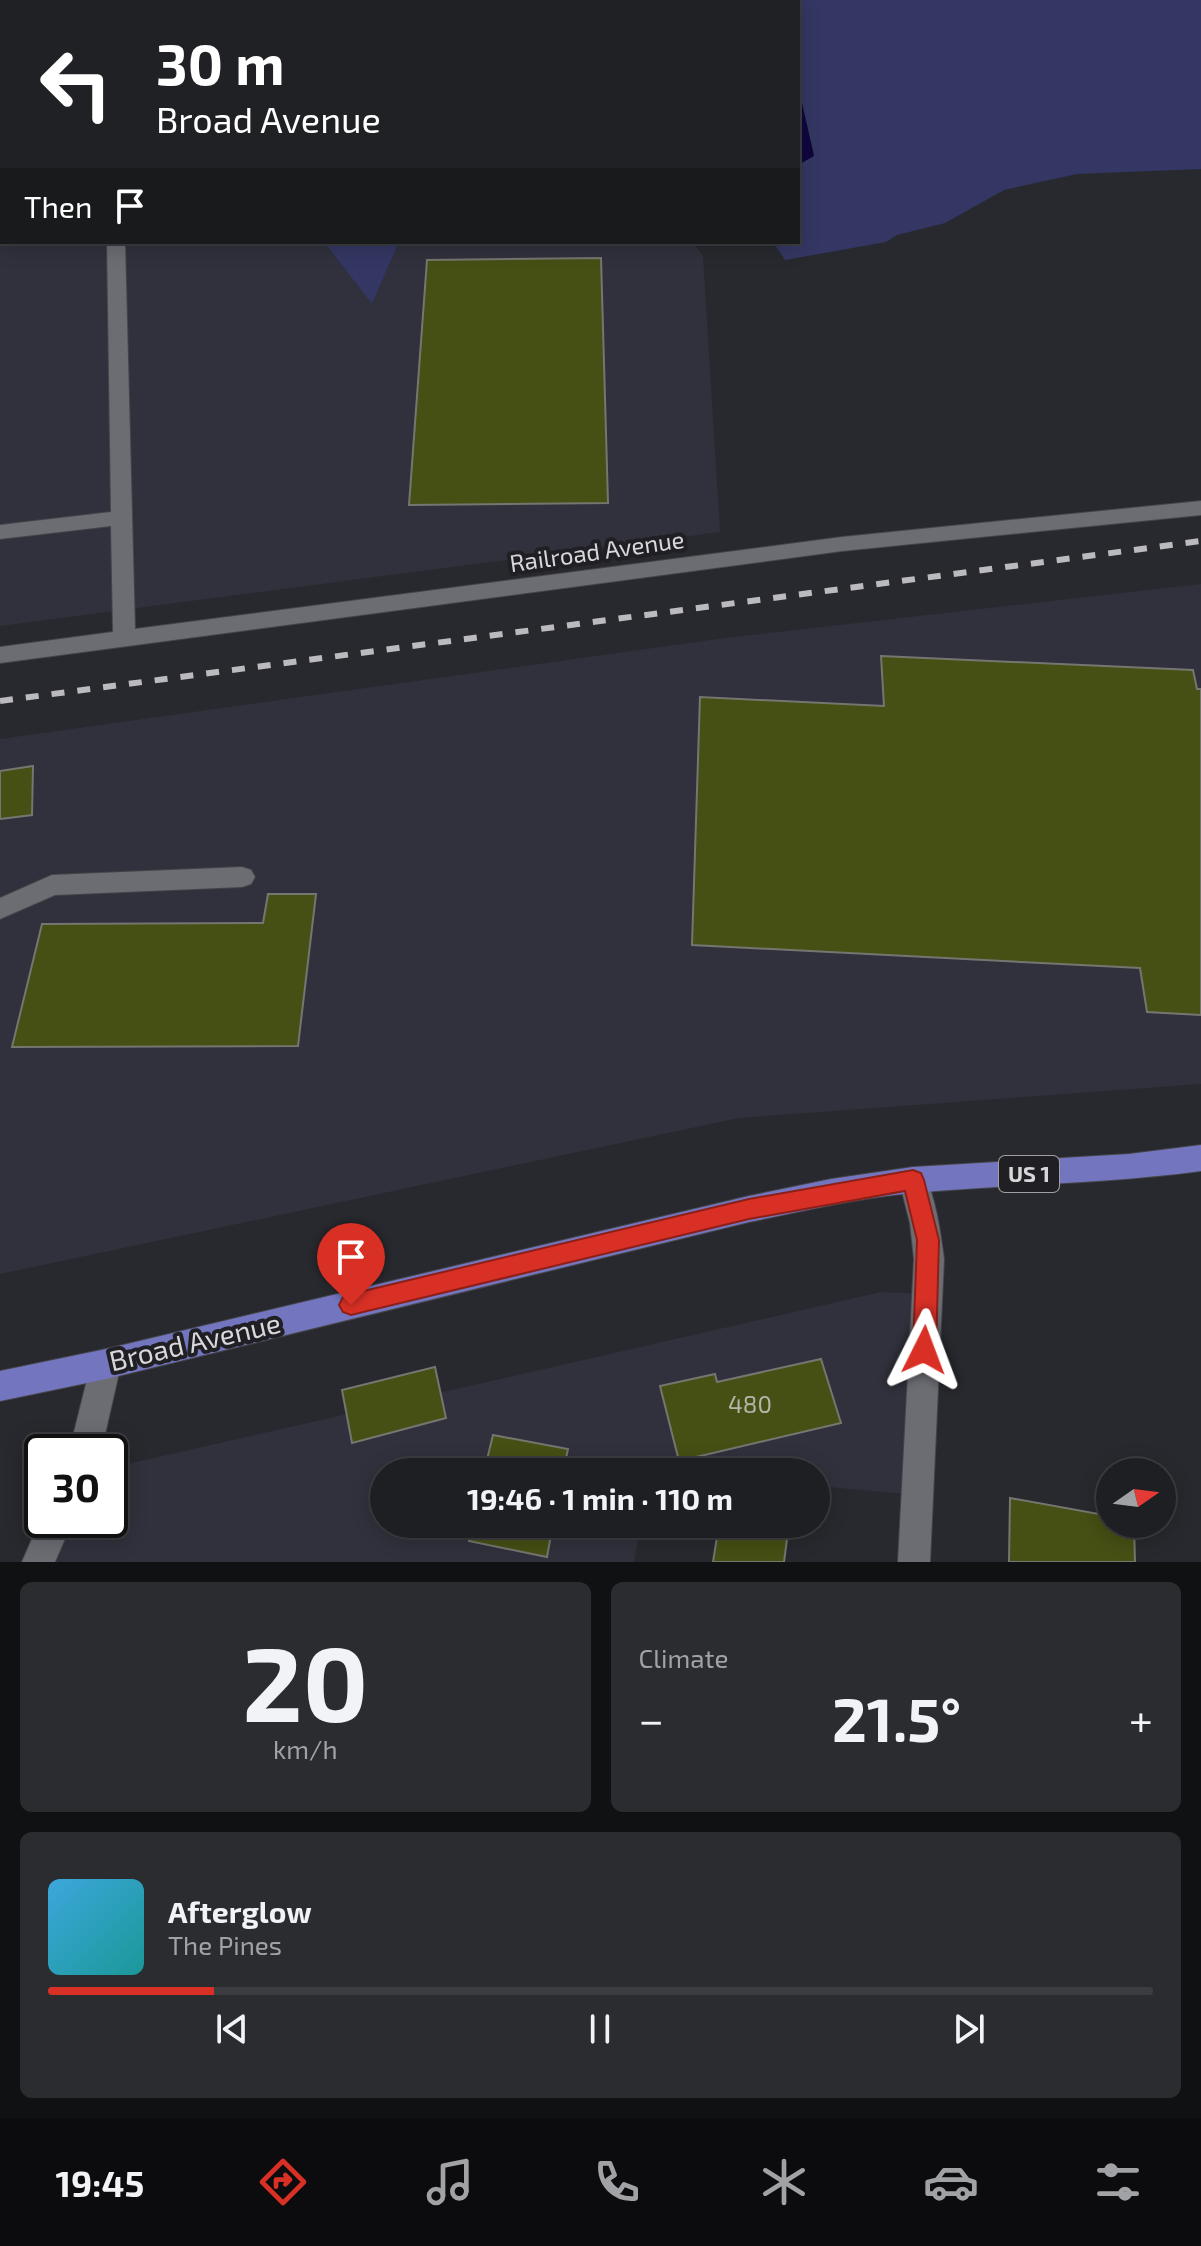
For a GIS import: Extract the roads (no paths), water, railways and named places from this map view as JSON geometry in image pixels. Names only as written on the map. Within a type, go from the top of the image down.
[{"type":"main road","name":"US 1","points":[[1144,1167],[1201,1158]]},
{"type":"main road","name":"US 1","points":[[1144,1167],[1201,1172]]},
{"type":"main road","name":"Broad Avenue","points":[[0,1386],[106,1364],[749,1209],[913,1180],[1144,1167]]},
{"type":"street","points":[[116,244],[124,641]]},
{"type":"street","name":"Railroad Avenue","points":[[0,655],[842,544],[1201,508]]},
{"type":"street","points":[[0,532],[123,518]]},
{"type":"street","points":[[0,909],[52,885],[242,877]]},
{"type":"street","points":[[913,1180],[925,1223],[929,1259],[914,1562]]},
{"type":"street","points":[[89,1434],[106,1364]]},
{"type":"street","points":[[38,1562],[49,1538]]},
{"type":"railway","points":[[0,701],[1201,541]]}]
